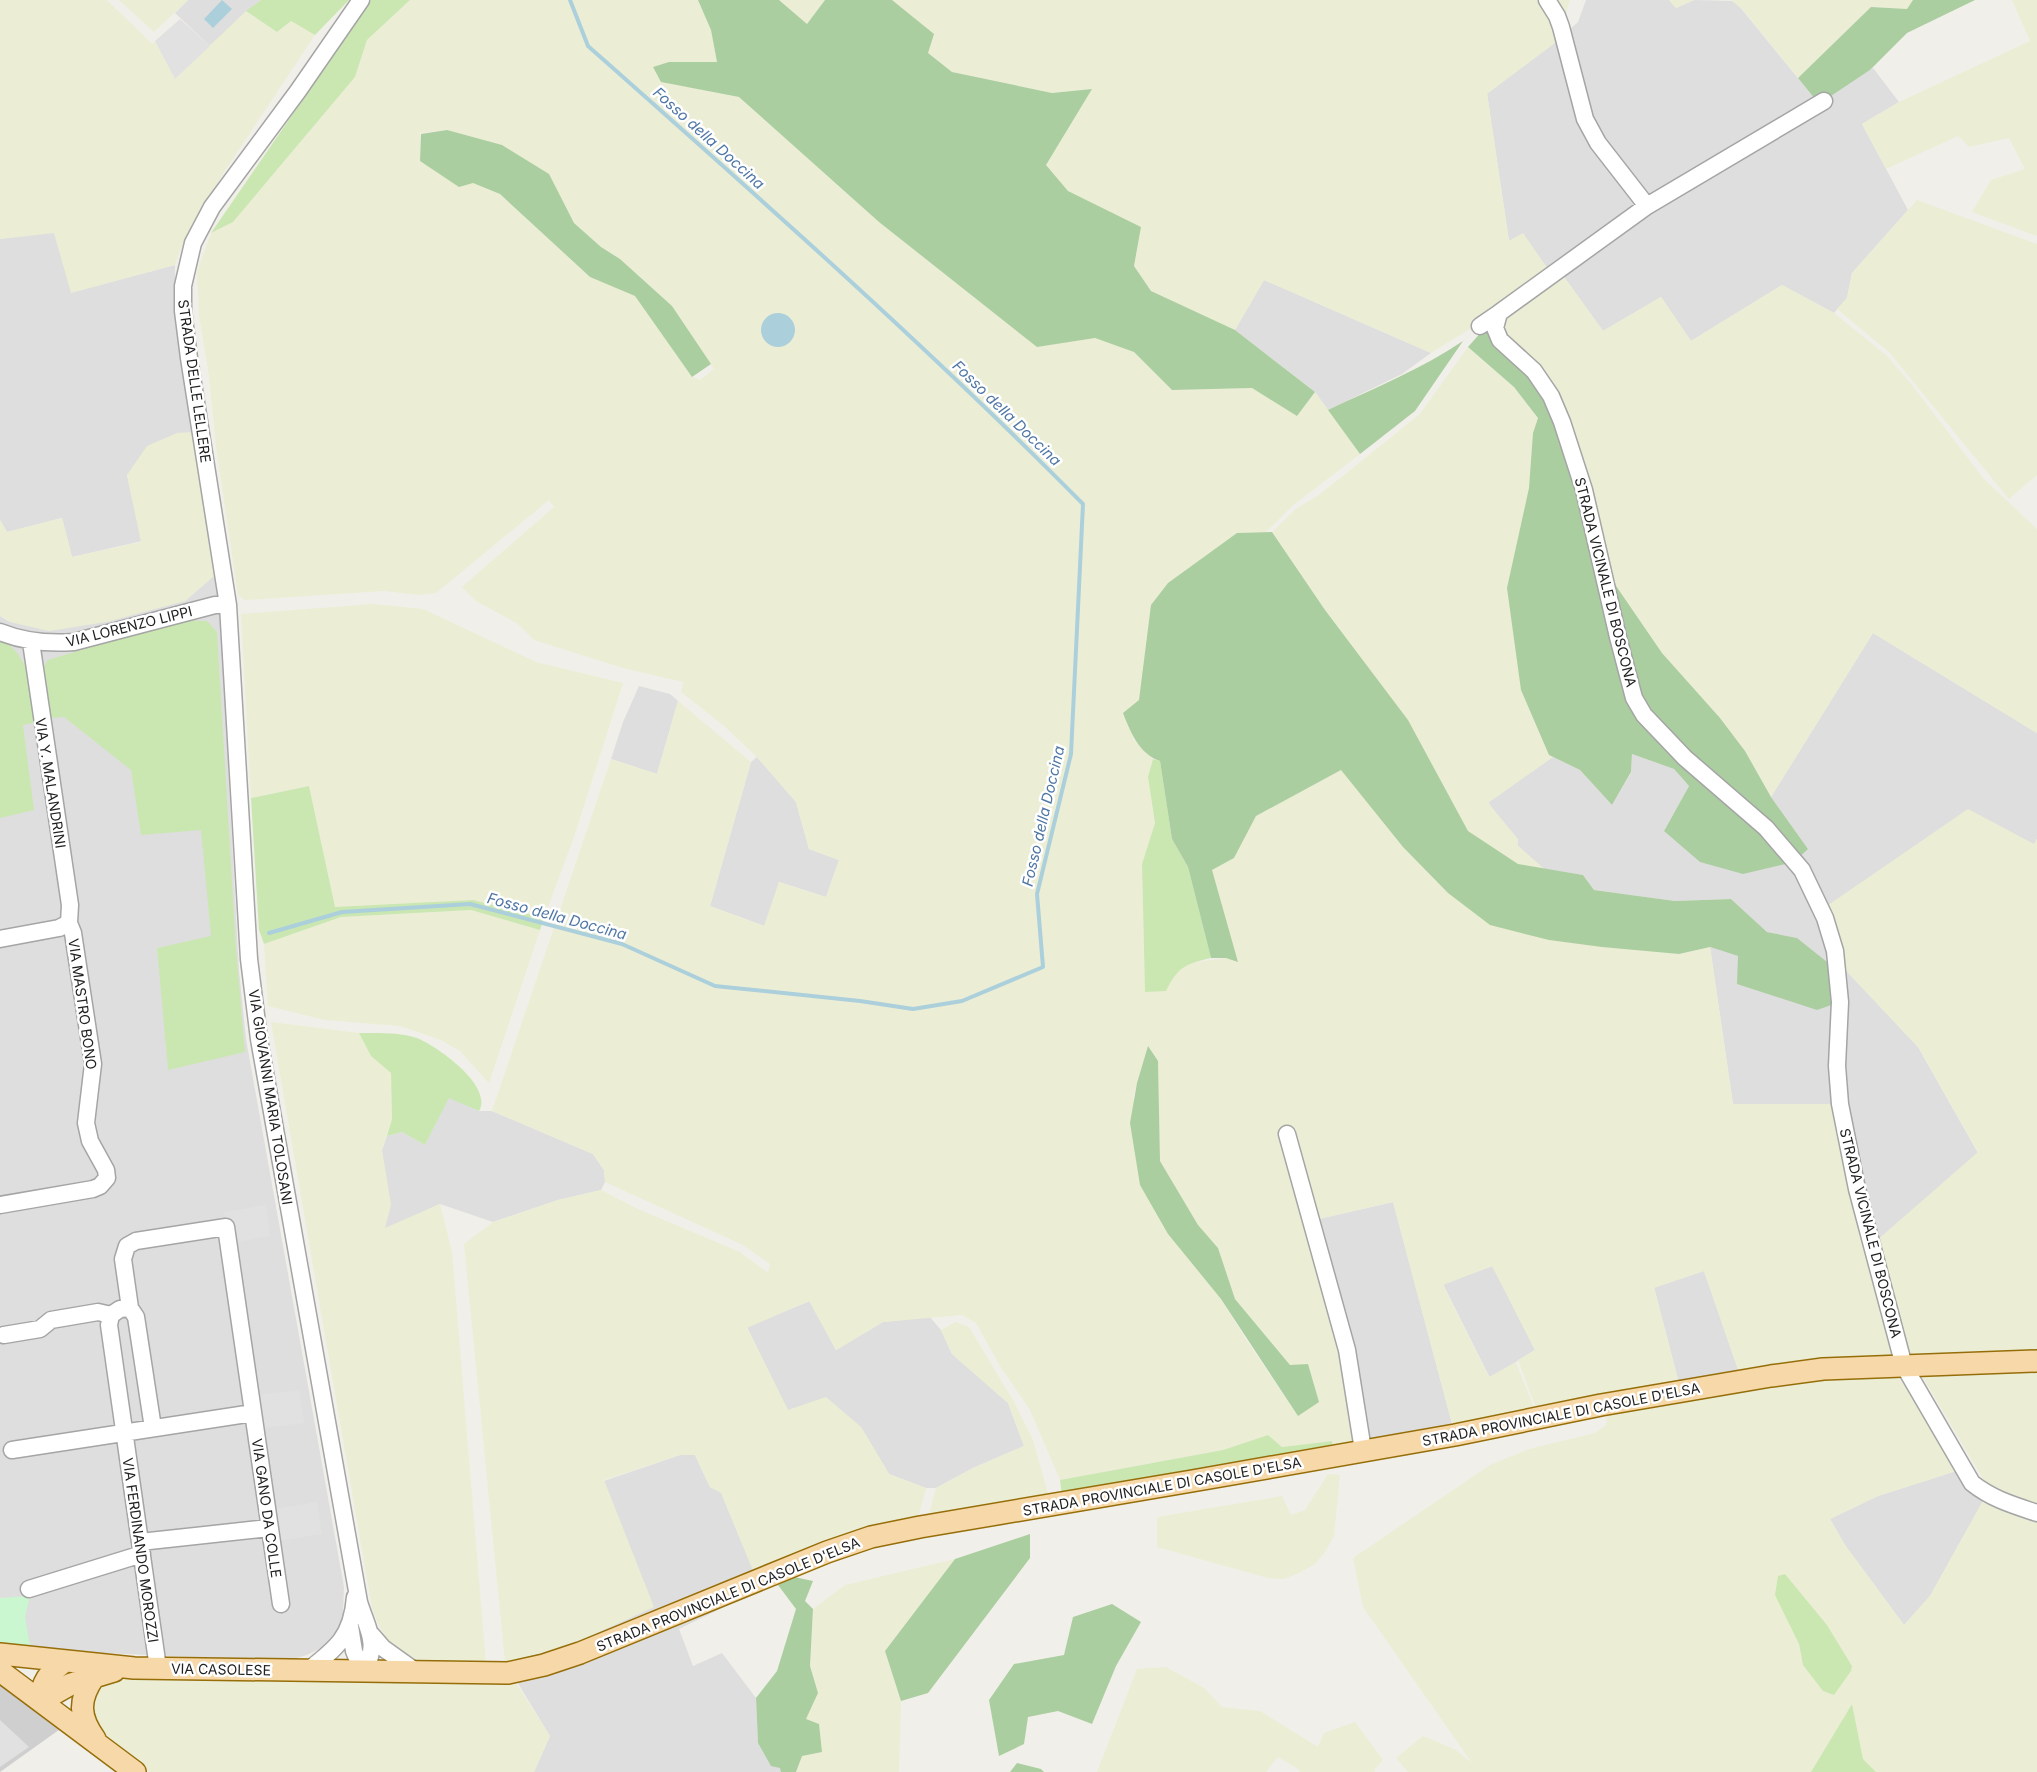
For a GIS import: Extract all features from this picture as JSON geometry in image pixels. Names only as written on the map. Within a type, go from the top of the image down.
[{"type":"main road","name":"STRADA PROVINCIALE DI CASOLE D'ELSA","points":[[307,1671],[500,1674],[544,1666],[746,1586],[826,1552],[871,1538],[1455,1434],[1601,1405],[1771,1376],[1823,1369],[2037,1361]]},
{"type":"main road","name":"VIA CASOLESE","points":[[0,1654],[134,1668],[307,1671]]},
{"type":"main road","points":[[41,1701],[41,1689],[44,1681],[64,1662]]},
{"type":"main road","name":"VIA CASOLESE","points":[[41,1701],[71,1684],[108,1672],[134,1668]]},
{"type":"main road","points":[[0,1671],[135,1772]]},
{"type":"main road","points":[[94,1677],[84,1693],[81,1711],[85,1725],[101,1748]]},
{"type":"street","name":"STRADA DELLE LELLERE","points":[[228,605],[187,339],[183,302],[185,272],[193,243],[212,207],[298,91],[361,0]]},
{"type":"street","points":[[1547,0],[1559,21],[1585,119],[1598,143],[1647,206]]},
{"type":"street","points":[[1480,326],[1647,206],[1824,101]]},
{"type":"street","name":"STRADA VICINALE DI BOSCONA","points":[[1499,313],[1495,328],[1500,340],[1534,371],[1551,396],[1577,462],[1634,698],[1644,715],[1685,758],[1766,828],[1802,870],[1830,932],[1835,951],[1840,1002],[1837,1066],[1840,1104],[1857,1189],[1904,1366],[1972,1483],[1985,1494],[2000,1501],[2037,1513]]},
{"type":"street","name":"VIA LORENZO LIPPI","points":[[0,632],[31,642],[52,644],[74,642],[215,605],[228,605]]},
{"type":"street","name":"VIA GIOVANNI MARIA TOLOSANI","points":[[228,605],[249,959],[255,1011],[359,1602],[373,1644],[372,1656],[363,1673]]},
{"type":"street","name":"VIA Y. MALANDRINI","points":[[31,642],[70,905],[69,923]]},
{"type":"street","points":[[0,939],[59,928],[69,923]]},
{"type":"street","name":"VIA MASTRO BONO","points":[[0,1205],[92,1189],[100,1186],[107,1178],[106,1170],[90,1141],[86,1123],[93,1064],[73,933],[69,923]]},
{"type":"street","points":[[1287,1134],[1347,1350],[1363,1450]]},
{"type":"street","name":"VIA GANO DA COLLE","points":[[130,1308],[123,1259],[127,1246],[136,1241],[226,1227],[281,1604]]},
{"type":"street","points":[[4,1335],[40,1329],[51,1320],[98,1312],[111,1315],[120,1309],[130,1308],[135,1314],[138,1324],[153,1428]]},
{"type":"street","name":"VIA FERDINANDO MOROZZI","points":[[111,1315],[109,1325],[158,1668]]},
{"type":"street","points":[[12,1450],[252,1413]]},
{"type":"street","points":[[29,1589],[141,1548],[269,1528]]},
{"type":"street","name":"VIA GIOVANNI MARIA TOLOSANI","points":[[356,1584],[350,1626],[354,1650],[363,1673]]},
{"type":"street","name":"VIA GIOVANNI MARIA TOLOSANI","points":[[307,1671],[334,1649],[350,1626]]},
{"type":"street","name":"VIA GIOVANNI MARIA TOLOSANI","points":[[370,1633],[383,1648],[418,1673]]},
{"type":"shaded area","points":[[188,0],[261,0],[210,46],[175,13]]},
{"type":"shaded area","points":[[1586,0],[1669,0],[1676,8],[1694,0],[1735,1],[1819,104],[1873,68],[1899,102],[1862,124],[1908,210],[1852,273],[1847,298],[1834,313],[1782,285],[1691,341],[1661,297],[1603,331],[1559,270],[1552,275],[1523,234],[1509,241],[1487,93],[1556,42],[1578,22]]},
{"type":"shaded area","points":[[180,19],[210,46],[175,79],[155,41]]},
{"type":"shaded area","points":[[54,232],[72,292],[175,265],[175,320],[193,432],[127,475],[142,541],[72,557],[62,518],[7,532],[0,520],[0,239]]},
{"type":"shaded area","points":[[1264,280],[1431,353],[1402,374],[1328,410],[1315,392],[1235,330]]},
{"type":"shaded area","points":[[215,575],[221,630],[239,970],[246,1039],[344,1587],[343,1614],[337,1631],[327,1645],[307,1655],[286,1661],[34,1650],[0,1661],[0,616],[10,622],[185,601]]},
{"type":"shaded area","points":[[1873,633],[2037,733],[2037,839],[2034,844],[1836,960],[1918,1047],[1978,1153],[1873,1244],[1840,1104],[1733,1104],[1710,947],[1738,956],[1797,938],[1767,932],[1731,899],[1675,901],[1594,890],[1583,875],[1544,869],[1517,845],[1488,802],[1553,757],[1580,770],[1612,805],[1631,773],[1632,754],[1674,769],[1689,786],[1664,831],[1808,849],[1771,797]]},
{"type":"shaded area","points":[[639,686],[670,694],[678,701],[657,774],[611,759],[623,722]]},
{"type":"shaded area","points":[[757,757],[796,802],[809,849],[839,860],[826,897],[779,882],[765,926],[710,906],[751,762]]},
{"type":"shaded area","points":[[449,1097],[479,1111],[492,1111],[593,1154],[604,1170],[605,1182],[601,1190],[558,1200],[493,1222],[440,1204],[385,1229],[382,1150],[387,1136],[402,1132],[425,1145]]},
{"type":"shaded area","points":[[1393,1202],[1455,1435],[1363,1450],[1310,1221]]},
{"type":"shaded area","points":[[266,1205],[270,1236],[235,1242],[233,1222],[226,1222],[224,1212]]},
{"type":"shaded area","points":[[1493,1266],[1535,1350],[1490,1378],[1443,1284]]},
{"type":"shaded area","points":[[1704,1271],[1742,1381],[1681,1391],[1654,1287]]},
{"type":"shaded area","points":[[810,1301],[836,1350],[883,1322],[930,1317],[941,1330],[952,1354],[1008,1403],[1024,1446],[973,1468],[936,1488],[926,1488],[889,1474],[861,1427],[788,1411],[747,1327]]},
{"type":"shaded area","points":[[299,1390],[304,1423],[264,1428],[260,1395]]},
{"type":"shaded area","points":[[680,1455],[695,1455],[710,1487],[721,1492],[761,1589],[679,1629],[693,1666],[722,1653],[756,1698],[758,1743],[781,1768],[781,1772],[534,1772],[550,1736],[505,1662],[566,1647],[604,1481]]},
{"type":"shaded area","points":[[1956,1471],[1968,1487],[1983,1501],[1930,1596],[1904,1625],[1845,1545],[1830,1519],[1878,1496]]},
{"type":"shaded area","points":[[317,1502],[322,1534],[278,1541],[273,1509]]},
{"type":"shaded area","points":[[0,1678],[63,1727],[0,1772]]},
{"type":"shaded area","points":[[0,1720],[29,1747],[0,1767]]},
{"type":"green space","points":[[0,0],[107,0],[152,44],[155,41],[175,79],[246,11],[277,32],[291,21],[315,35],[224,172],[183,242],[175,265],[71,293],[54,233],[0,239]]},
{"type":"green space","points":[[119,0],[188,0],[154,32]]},
{"type":"green space","points":[[261,0],[349,0],[315,35],[291,21],[277,32],[246,11]]},
{"type":"green space","points":[[371,0],[410,0],[367,40],[355,77],[233,222],[211,233]]},
{"type":"green space","points":[[410,0],[698,0],[711,30],[717,63],[669,62],[661,82],[739,97],[879,222],[1037,347],[1095,338],[1134,352],[1172,390],[1252,388],[1297,416],[1315,392],[1360,454],[1292,506],[1266,532],[1237,533],[1139,700],[1133,739],[1153,759],[1148,777],[1155,823],[1142,864],[1145,991],[1166,990],[1175,973],[1189,963],[1226,958],[1212,870],[1234,858],[1256,816],[1341,770],[1403,847],[1448,893],[1549,940],[1679,954],[1710,947],[1733,1104],[1840,1104],[1874,1243],[1978,1152],[1918,1047],[1836,960],[1821,910],[1968,809],[2034,844],[2037,839],[2037,1361],[1742,1381],[1704,1271],[1654,1288],[1681,1391],[1539,1416],[1518,1360],[1535,1350],[1492,1266],[1443,1285],[1489,1377],[1516,1362],[1537,1416],[1455,1435],[1393,1202],[1310,1221],[1331,1298],[1356,1442],[1333,1449],[1331,1441],[1282,1447],[1268,1435],[1223,1450],[1060,1480],[1030,1410],[1000,1366],[976,1323],[962,1315],[883,1322],[836,1350],[809,1301],[747,1328],[788,1410],[826,1397],[861,1427],[889,1474],[926,1488],[918,1518],[754,1573],[721,1493],[710,1487],[695,1455],[680,1455],[604,1480],[654,1607],[566,1647],[505,1662],[464,1244],[493,1222],[558,1200],[601,1190],[638,1209],[740,1252],[768,1273],[770,1264],[743,1245],[605,1182],[604,1170],[593,1154],[492,1111],[611,759],[657,774],[678,701],[751,762],[710,906],[764,926],[779,882],[826,897],[839,860],[809,849],[796,802],[757,757],[723,725],[681,692],[683,682],[623,668],[534,640],[518,624],[476,601],[462,587],[554,507],[549,500],[436,593],[420,595],[384,591],[245,600],[238,595],[199,315],[197,272],[211,233],[233,222],[355,77],[367,40]],"holes":[[[447,130],[548,174],[574,223],[601,247],[620,259],[672,306],[714,369],[700,380],[692,377],[635,296],[590,277],[500,194],[420,162],[420,133]],[[1148,1047],[1158,1061],[1160,1161],[1198,1225],[1218,1248],[1235,1299],[1290,1365],[1298,1416],[1221,1299],[1168,1234],[1133,1097]]]},
{"type":"green space","points":[[698,0],[779,0],[807,24],[825,0],[892,0],[934,34],[928,53],[952,72],[1052,93],[1092,89],[1046,165],[1068,191],[1141,227],[1134,266],[1151,291],[1235,330],[1315,392],[1297,416],[1252,388],[1172,390],[1134,352],[1095,338],[1037,347],[879,222],[739,97],[661,82],[653,67],[669,62],[717,62],[711,30]]},
{"type":"green space","points":[[779,0],[825,0],[807,24]]},
{"type":"green space","points":[[892,0],[1538,0],[1558,33],[1556,42],[1487,94],[1509,241],[1523,233],[1552,275],[1559,270],[1603,331],[1661,297],[1691,341],[1782,285],[1834,313],[1887,356],[1912,385],[1983,478],[2037,529],[2037,733],[1873,633],[1771,797],[1745,751],[1720,718],[1662,653],[1601,564],[1577,462],[1478,324],[1431,353],[1264,280],[1235,330],[1151,291],[1134,266],[1141,227],[1068,191],[1046,165],[1091,89],[1052,93],[952,72],[928,53]]},
{"type":"green space","points":[[1556,0],[1570,0],[1566,13]]},
{"type":"green space","points":[[1669,0],[1694,0],[1676,8]]},
{"type":"green space","points":[[1731,0],[1913,0],[1907,9],[1871,7],[1798,78],[1743,10]]},
{"type":"green space","points":[[1913,0],[1975,0],[1907,33],[1870,70],[1819,104],[1798,78],[1871,7],[1907,9]]},
{"type":"green space","points":[[2012,0],[2037,0],[2037,236],[1972,212],[1991,180],[2025,169],[2009,138],[1969,147],[1958,136],[1886,169],[1862,124],[1899,102],[2030,41]]},
{"type":"green space","points":[[447,130],[502,145],[549,174],[574,223],[601,247],[620,259],[672,306],[711,364],[692,377],[635,296],[590,277],[500,194],[473,183],[459,187],[420,161],[421,134]]},
{"type":"green space","points":[[1917,200],[2037,244],[2037,475],[2009,499],[1889,352],[1837,309],[1847,298],[1852,273]]},
{"type":"green space","points":[[1495,327],[1551,396],[1601,564],[1662,653],[1720,718],[1745,751],[1771,797],[1808,849],[1794,862],[1743,874],[1700,862],[1664,831],[1689,786],[1674,769],[1632,754],[1631,772],[1612,805],[1580,770],[1549,755],[1521,690],[1507,588],[1529,488],[1533,433],[1538,418],[1514,387],[1468,347],[1483,330]]},
{"type":"green space","points":[[1463,341],[1415,411],[1360,454],[1328,410],[1414,369]]},
{"type":"green space","points":[[1468,347],[1514,387],[1538,418],[1533,433],[1529,488],[1521,690],[1549,755],[1553,757],[1488,803],[1518,839],[1518,846],[1544,869],[1518,864],[1468,831],[1408,720],[1325,610],[1272,532],[1296,509],[1319,495],[1420,414]]},
{"type":"green space","points":[[193,432],[215,575],[185,601],[106,622],[49,631],[10,622],[0,616],[0,520],[7,532],[62,518],[72,557],[141,542],[127,475],[147,446],[177,433]]},
{"type":"green space","points":[[1272,532],[1325,610],[1408,720],[1468,831],[1518,864],[1583,875],[1594,890],[1675,901],[1731,899],[1767,932],[1797,938],[1837,970],[1840,1002],[1817,1010],[1737,984],[1738,956],[1710,947],[1679,954],[1602,947],[1549,940],[1490,925],[1448,893],[1403,847],[1341,770],[1256,816],[1234,858],[1212,870],[1238,962],[1226,958],[1211,958],[1188,867],[1172,839],[1160,761],[1146,753],[1136,741],[1123,713],[1139,700],[1151,605],[1168,583],[1237,533]]},
{"type":"green space","points":[[373,604],[423,609],[536,662],[623,683],[575,834],[544,918],[473,900],[335,908],[309,786],[251,798],[241,614]]},
{"type":"green space","points":[[179,620],[207,621],[217,632],[236,948],[245,1052],[168,1070],[157,948],[211,936],[201,830],[141,835],[131,770],[64,717],[49,718],[41,671],[48,660]]},
{"type":"green space","points":[[0,639],[18,654],[24,664],[31,686],[37,722],[23,725],[34,810],[0,818]]},
{"type":"green space","points":[[1153,759],[1160,761],[1172,839],[1188,867],[1211,958],[1195,962],[1183,968],[1174,977],[1166,991],[1145,992],[1142,864],[1155,823],[1148,777]]},
{"type":"green space","points":[[309,786],[335,907],[473,900],[544,918],[540,930],[471,910],[341,917],[264,944],[259,930],[251,798]]},
{"type":"green space","points":[[471,910],[540,930],[489,1083],[460,1051],[441,1040],[400,1026],[325,1020],[268,1006],[264,944],[341,917]]},
{"type":"green space","points":[[271,1022],[359,1033],[371,1056],[391,1073],[392,1119],[382,1150],[391,1205],[385,1228],[440,1204],[452,1252],[486,1665],[429,1665],[417,1661],[397,1650],[386,1638],[372,1608]]},
{"type":"green space","points":[[359,1033],[388,1033],[410,1036],[426,1042],[437,1049],[461,1068],[471,1079],[478,1090],[481,1101],[479,1111],[449,1098],[425,1145],[402,1132],[387,1136],[392,1119],[391,1073],[371,1056]]},
{"type":"green space","points":[[1148,1046],[1158,1061],[1160,1161],[1198,1225],[1218,1248],[1235,1299],[1290,1365],[1308,1364],[1319,1402],[1298,1416],[1221,1299],[1168,1234],[1140,1185],[1130,1123],[1137,1083]]},
{"type":"green space","points":[[956,1322],[969,1327],[1014,1402],[1033,1440],[1049,1497],[928,1518],[936,1488],[973,1468],[1024,1446],[1008,1403],[952,1354],[941,1330]]},
{"type":"green space","points":[[2037,1373],[2037,1507],[2000,1494],[1985,1482],[1922,1376]]},
{"type":"green space","points":[[1896,1376],[1910,1390],[1956,1471],[1878,1496],[1830,1519],[1845,1545],[1904,1625],[1930,1596],[1983,1501],[2037,1518],[2037,1772],[1876,1772],[1863,1759],[1852,1704],[1811,1772],[1408,1772],[1396,1758],[1423,1736],[1456,1750],[1472,1763],[1363,1607],[1353,1558],[1490,1465],[1529,1449],[1595,1433],[1606,1425],[1607,1414],[1811,1379]],"holes":[[[1784,1574],[1827,1625],[1852,1666],[1803,1665]]]},
{"type":"green space","points":[[1268,1435],[1282,1447],[1332,1441],[1333,1449],[1062,1496],[1060,1480],[1223,1450]]},
{"type":"green space","points":[[1328,1474],[1340,1475],[1334,1536],[1325,1552],[1315,1564],[1299,1573],[1284,1579],[1268,1578],[1157,1547],[1157,1517],[1282,1496],[1291,1515],[1305,1510]]},
{"type":"green space","points":[[1030,1534],[1030,1558],[928,1693],[901,1701],[885,1651],[955,1559]]},
{"type":"green space","points":[[955,1559],[885,1651],[901,1701],[899,1772],[796,1772],[802,1756],[822,1752],[806,1719],[818,1693],[810,1666],[813,1609],[845,1585]]},
{"type":"green space","points":[[1785,1574],[1827,1625],[1852,1666],[1851,1671],[1834,1695],[1823,1691],[1803,1665],[1799,1644],[1775,1595],[1778,1576]]},
{"type":"green space","points":[[794,1577],[813,1581],[805,1601],[813,1609],[810,1666],[818,1693],[806,1719],[819,1724],[822,1752],[802,1756],[796,1772],[781,1772],[780,1768],[771,1766],[758,1743],[756,1698],[777,1671],[796,1609],[778,1585]]},
{"type":"green space","points":[[30,1596],[25,1617],[30,1646],[0,1643],[0,1598]]},
{"type":"green space","points":[[1112,1604],[1141,1622],[1116,1666],[1092,1724],[1058,1711],[1028,1717],[1024,1744],[999,1756],[989,1700],[1014,1664],[1064,1655],[1073,1617]]},
{"type":"green space","points":[[1166,1667],[1204,1688],[1222,1707],[1260,1711],[1318,1747],[1324,1733],[1355,1722],[1383,1760],[1374,1770],[1375,1772],[1300,1772],[1300,1770],[1278,1757],[1266,1772],[1097,1772],[1137,1669]]},
{"type":"green space","points":[[117,1677],[516,1683],[550,1736],[534,1772],[150,1772],[122,1753],[91,1716],[99,1688]]},
{"type":"green space","points":[[1852,1704],[1863,1759],[1876,1772],[1811,1772]]},
{"type":"green space","points":[[1017,1763],[1041,1769],[1044,1772],[1010,1772]]},
{"type":"water","points":[[222,0],[232,9],[213,28],[204,19]]},
{"type":"water","points":[[778,313],[790,318],[795,330],[790,342],[778,347],[766,342],[761,330],[766,318]]},
{"type":"waterway","name":"Fosso della Doccina","points":[[269,933],[342,912],[470,904],[622,944],[715,986],[860,1001],[913,1009],[962,1001],[1043,967],[1037,894],[1071,754],[1083,504],[901,328],[777,214],[588,46],[570,0]]}]
